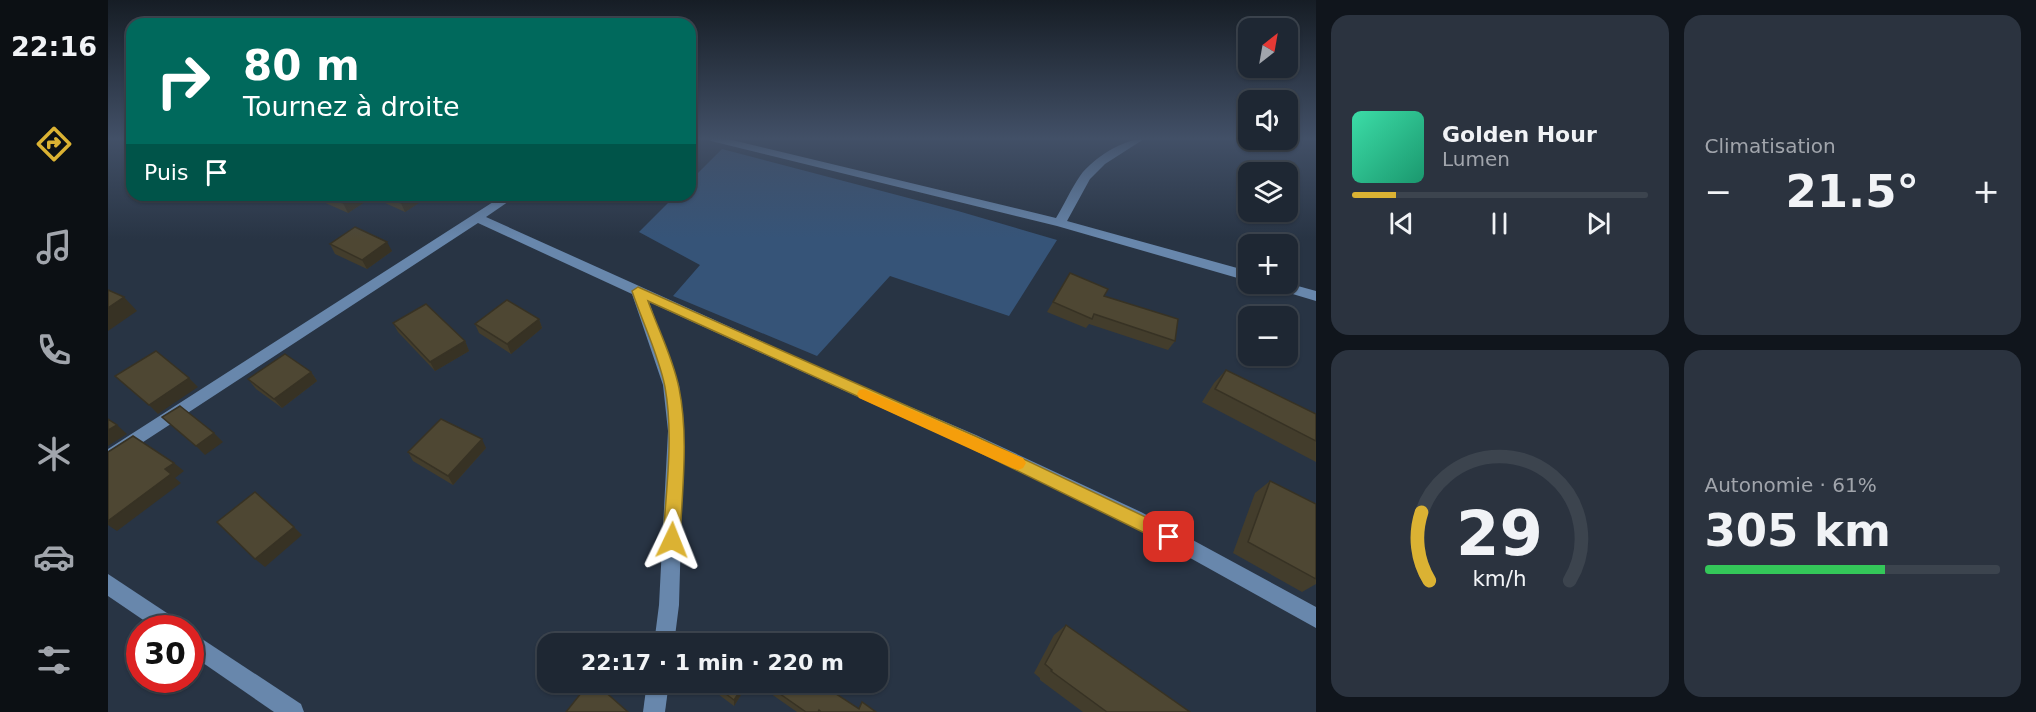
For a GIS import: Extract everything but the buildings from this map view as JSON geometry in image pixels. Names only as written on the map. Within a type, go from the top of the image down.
[{"type":"street","points":[[851,172],[1060,223],[1238,273]]},
{"type":"street","points":[[1060,223],[1085,177],[1090,172]]},
{"type":"street","points":[[108,458],[503,201]]},
{"type":"street","points":[[478,218],[970,440],[1125,513],[1316,618]]},
{"type":"street","points":[[638,291],[671,385],[675,407],[669,605],[665,633]]},
{"type":"street","points":[[1298,291],[1316,296]]},
{"type":"street","points":[[108,584],[153,615]]},
{"type":"street","points":[[204,651],[293,712]]},
{"type":"street","points":[[654,712],[657,693]]},
{"type":"shaded area","points":[[699,172],[810,172],[1057,240],[1009,316],[890,276],[817,356],[673,296],[700,265],[639,232],[670,201],[696,201],[696,175]]},
{"type":"slow traffic","points":[[864,394],[1018,463]]},
{"type":"route","points":[[672,540],[675,407],[671,385],[638,291],[970,440],[1135,518],[1169,537]]}]
